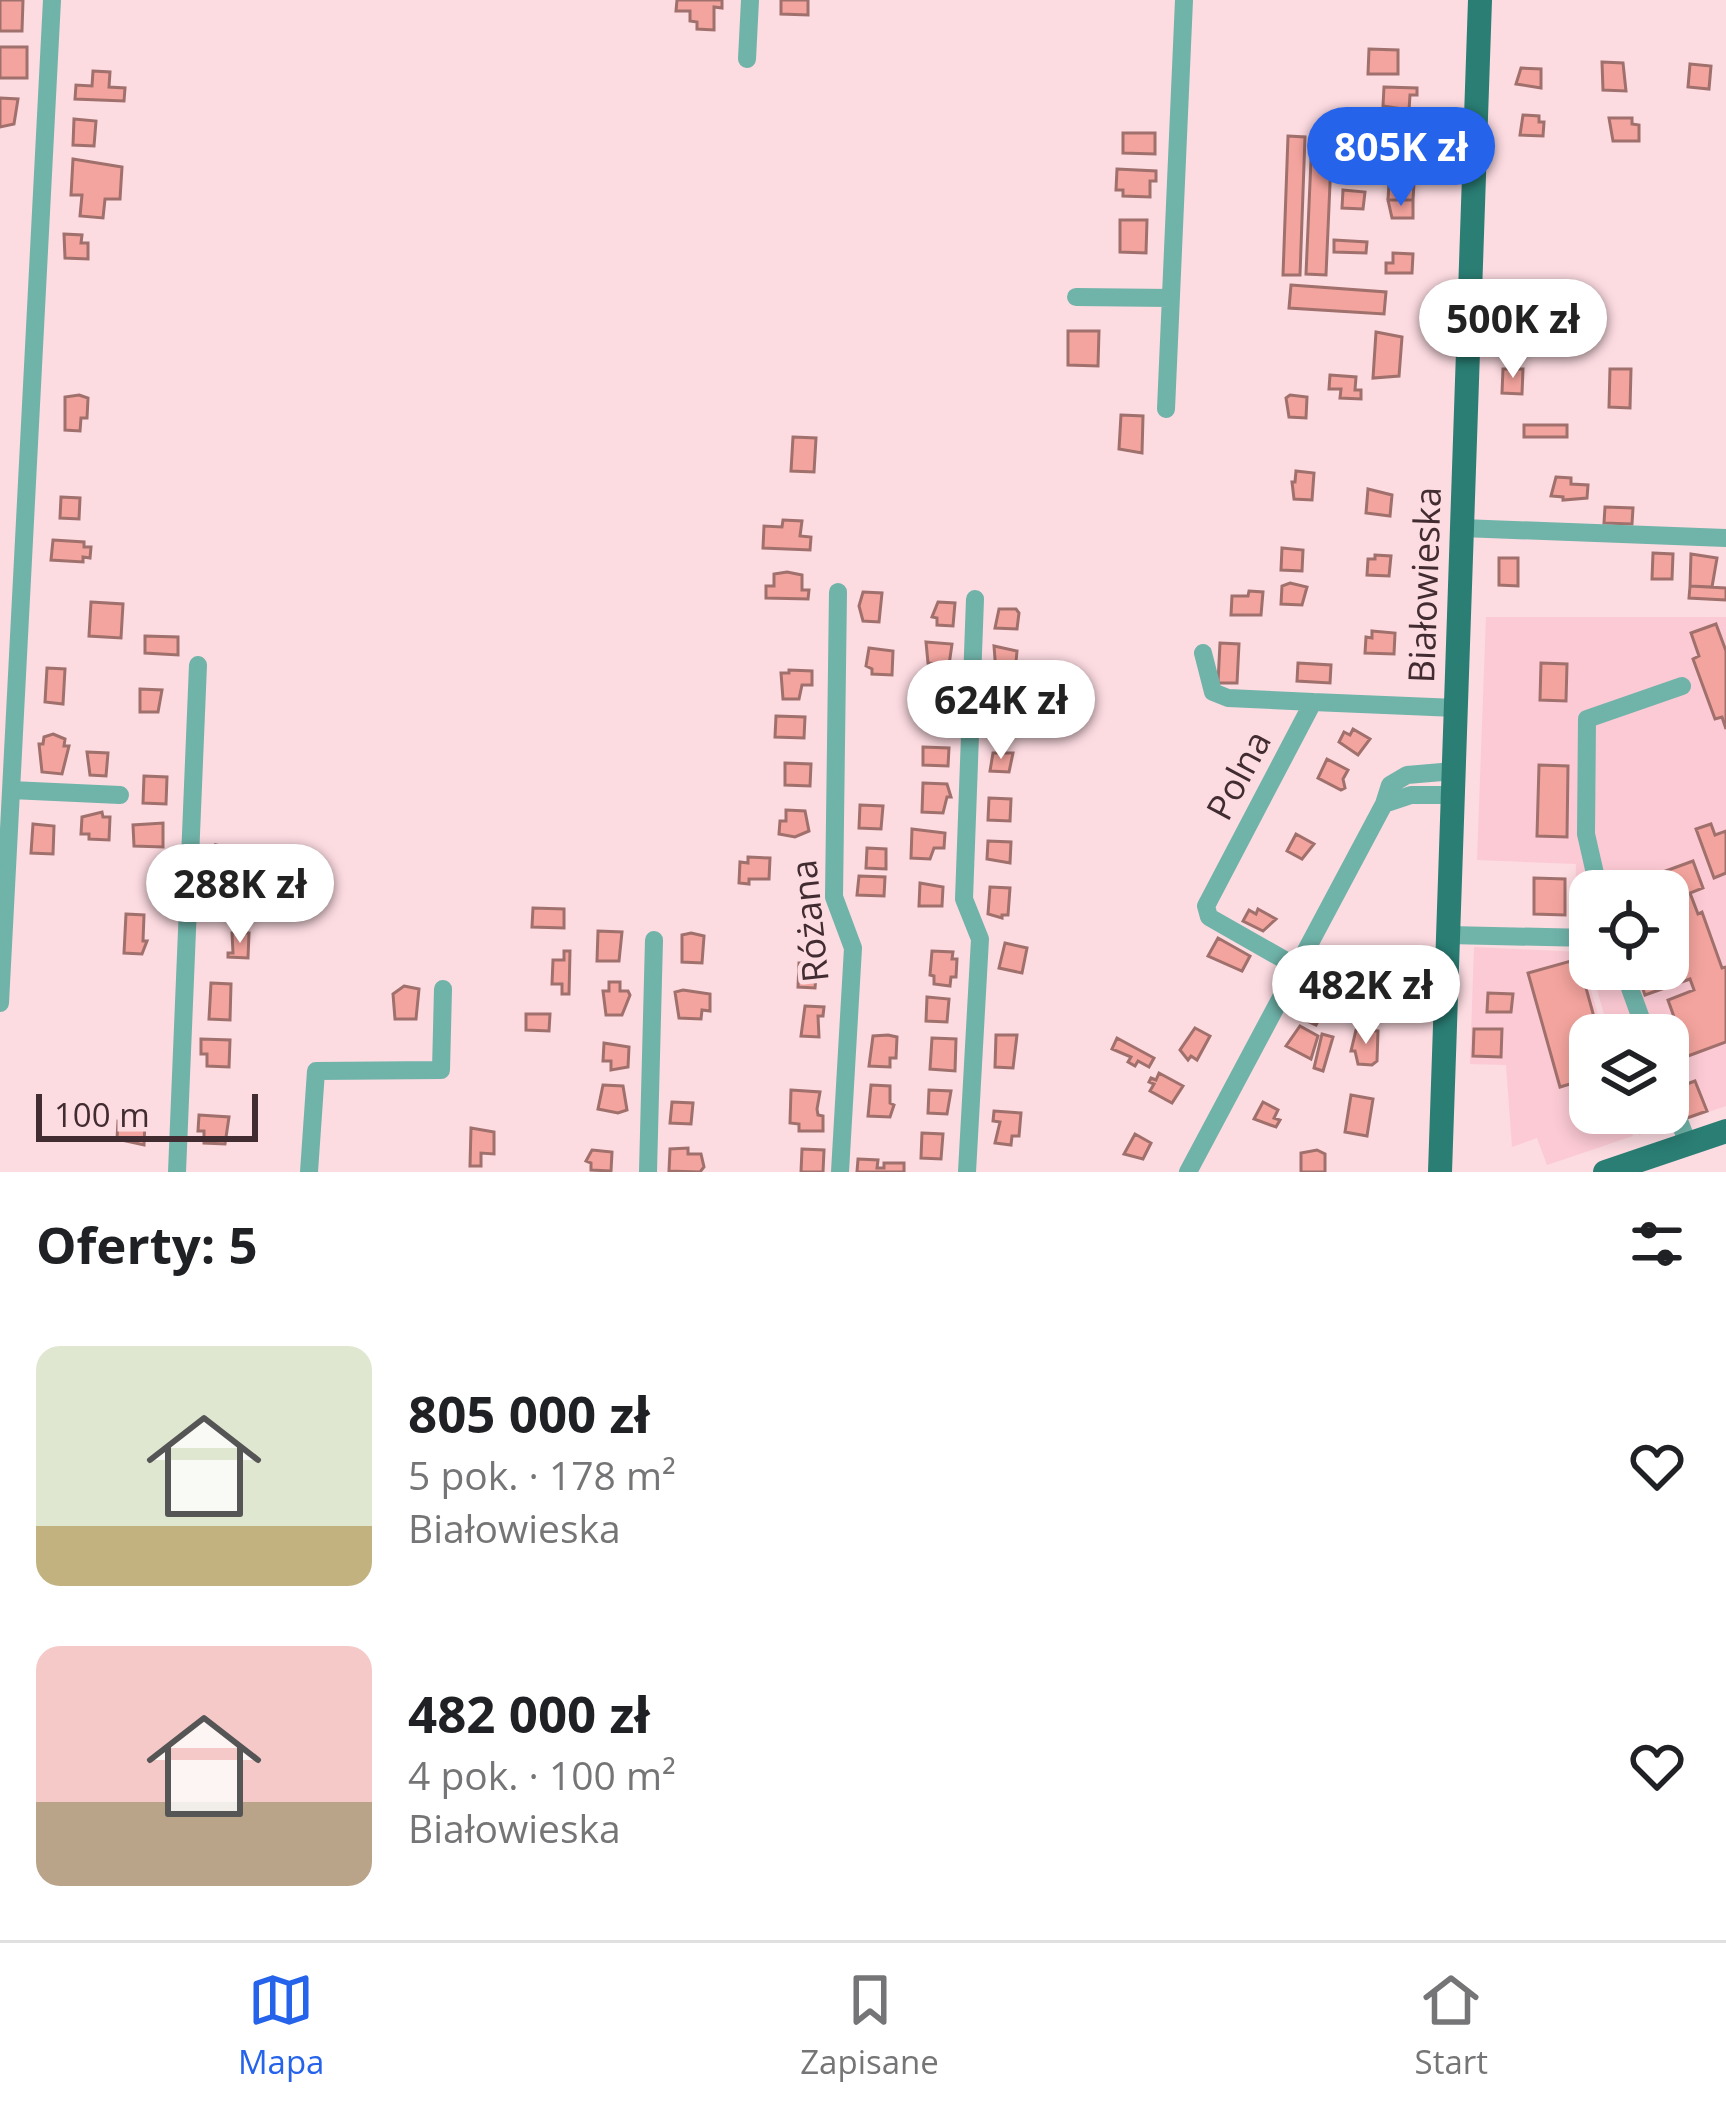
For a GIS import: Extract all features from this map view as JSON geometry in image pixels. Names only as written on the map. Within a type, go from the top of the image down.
[{"type":"main road","name":"Białowieska","points":[[1440,1172],[1480,0]]},
{"type":"main road","points":[[1605,1172],[1726,1131]]},
{"type":"street","points":[[0,1003],[52,0]]},
{"type":"street","points":[[748,59],[750,0]]},
{"type":"street","points":[[1166,409],[1184,0]]},
{"type":"street","points":[[1076,297],[1171,298]]},
{"type":"street","points":[[1462,528],[1726,538]]},
{"type":"street","name":"Różana","points":[[838,592],[834,897],[853,948],[840,1172]]},
{"type":"street","points":[[967,1172],[980,939],[964,899],[975,599]]},
{"type":"street","points":[[1203,653],[1213,692],[1228,698],[1313,702]]},
{"type":"street","points":[[177,1172],[198,665]]},
{"type":"street","points":[[1594,870],[1586,834],[1587,719],[1682,686]]},
{"type":"street","name":"Polna","points":[[1297,967],[1209,917],[1206,906],[1313,702],[1456,708]]},
{"type":"street","points":[[1188,1172],[1384,805],[1453,783]]},
{"type":"street","points":[[11,790],[120,795]]},
{"type":"street","points":[[1448,935],[1569,938]]},
{"type":"street","points":[[648,1172],[654,940]]},
{"type":"street","points":[[309,1172],[316,1071],[441,1070],[443,989]]},
{"type":"street","points":[[1684,1134],[1688,1144]]},
{"type":"shaded area","points":[[1486,617],[1726,617],[1726,1106],[1689,1118],[1689,1014],[1604,1014],[1597,990],[1689,990],[1689,870],[1576,870],[1576,864],[1477,860]]},
{"type":"shaded area","points":[[1474,947],[1569,951],[1569,990],[1591,990],[1598,1014],[1569,1014],[1569,1134],[1633,1136],[1547,1165],[1537,1138],[1512,1147],[1506,1065],[1470,1064]]},
{"type":"building","points":[[0,0],[23,0],[22,31],[0,31]]},
{"type":"building","points":[[677,0],[722,0],[722,8],[714,7],[714,30],[697,29],[697,22],[690,21],[690,11],[676,11]]},
{"type":"building","points":[[781,0],[808,0],[808,15],[781,14]]},
{"type":"building","points":[[0,47],[27,47],[27,78],[0,78]]},
{"type":"building","points":[[1369,49],[1398,50],[1398,74],[1368,74]]},
{"type":"building","points":[[1602,62],[1623,63],[1626,91],[1603,90]]},
{"type":"building","points":[[1690,64],[1711,66],[1709,89],[1688,87]]},
{"type":"building","points":[[1521,68],[1541,69],[1541,88],[1516,84]]},
{"type":"building","points":[[93,71],[110,72],[109,87],[125,88],[124,101],[75,99],[76,85],[92,86]]},
{"type":"building","points":[[1384,87],[1417,88],[1417,95],[1410,95],[1409,110],[1383,106]]},
{"type":"building","points":[[0,98],[18,99],[14,124],[0,127]]},
{"type":"building","points":[[1523,115],[1539,116],[1539,122],[1544,122],[1543,136],[1520,135]]},
{"type":"building","points":[[1609,118],[1632,118],[1632,124],[1639,125],[1639,141],[1613,141]]},
{"type":"building","points":[[74,119],[96,121],[94,146],[73,145]]},
{"type":"building","points":[[1394,130],[1415,131],[1415,151],[1393,150]]},
{"type":"building","points":[[1123,133],[1155,133],[1155,154],[1123,153]]},
{"type":"building","points":[[1288,136],[1305,137],[1300,275],[1283,275]]},
{"type":"building","points":[[1312,137],[1332,138],[1326,275],[1306,274]]},
{"type":"building","points":[[73,159],[122,167],[120,199],[105,199],[103,218],[80,216],[82,195],[71,195]]},
{"type":"building","points":[[1117,169],[1156,171],[1150,197],[1123,196],[1123,190],[1116,190]]},
{"type":"building","points":[[1389,183],[1414,183],[1413,200],[1388,200]]},
{"type":"building","points":[[1343,190],[1365,192],[1363,209],[1342,208]]},
{"type":"building","points":[[1388,200],[1413,200],[1413,218],[1392,218]]},
{"type":"building","points":[[1120,220],[1147,220],[1146,253],[1120,252]]},
{"type":"building","points":[[64,234],[82,235],[81,243],[88,243],[88,259],[65,258]]},
{"type":"building","points":[[1334,240],[1367,242],[1366,253],[1334,252]]},
{"type":"building","points":[[1393,253],[1413,254],[1412,273],[1386,273]]},
{"type":"building","points":[[1291,285],[1386,292],[1384,314],[1289,308]]},
{"type":"building","points":[[1068,331],[1099,331],[1098,366],[1068,365]]},
{"type":"building","points":[[1376,332],[1402,337],[1399,376],[1373,378]]},
{"type":"building","points":[[1503,369],[1523,369],[1522,394],[1502,393]]},
{"type":"building","points":[[1610,369],[1631,369],[1630,408],[1609,407]]},
{"type":"building","points":[[1330,375],[1356,377],[1355,390],[1361,390],[1361,399],[1340,398],[1341,389],[1329,389]]},
{"type":"building","points":[[65,397],[88,398],[87,418],[81,418],[80,431],[65,430]]},
{"type":"building","points":[[1307,397],[1306,418],[1289,417],[1286,398]]},
{"type":"building","points":[[1121,415],[1143,416],[1142,453],[1119,449]]},
{"type":"building","points":[[1524,425],[1567,425],[1567,437],[1524,437]]},
{"type":"building","points":[[793,437],[816,438],[814,472],[791,471]]},
{"type":"building","points":[[1296,471],[1314,473],[1312,500],[1294,499]]},
{"type":"building","points":[[1556,477],[1588,485],[1587,498],[1551,496]]},
{"type":"building","points":[[1368,489],[1392,495],[1390,516],[1366,513]]},
{"type":"building","points":[[61,497],[80,498],[79,519],[60,518]]},
{"type":"building","points":[[1605,507],[1633,508],[1632,524],[1604,523]]},
{"type":"building","points":[[783,520],[802,521],[800,536],[811,537],[810,550],[763,548],[764,526],[782,527]]},
{"type":"building","points":[[53,540],[84,542],[84,547],[91,547],[90,558],[83,557],[83,562],[51,560]]},
{"type":"building","points":[[1282,548],[1303,550],[1302,571],[1281,570]]},
{"type":"building","points":[[1653,553],[1673,554],[1672,579],[1652,579]]},
{"type":"building","points":[[1691,554],[1717,558],[1712,587],[1690,586]]},
{"type":"building","points":[[1391,556],[1389,576],[1367,575],[1368,559]]},
{"type":"building","points":[[1499,558],[1518,558],[1518,586],[1499,585]]},
{"type":"building","points":[[774,574],[802,575],[802,590],[809,590],[808,599],[766,598],[766,586],[774,586]]},
{"type":"building","points":[[1282,586],[1307,587],[1302,605],[1281,604]]},
{"type":"building","points":[[1690,586],[1726,588],[1726,600],[1689,598]]},
{"type":"building","points":[[1249,591],[1263,592],[1261,615],[1231,615],[1232,596],[1248,596]]},
{"type":"building","points":[[863,592],[882,593],[879,622],[863,621],[859,606]]},
{"type":"building","points":[[91,602],[123,604],[121,638],[89,636]]},
{"type":"building","points":[[938,602],[955,603],[953,626],[937,625],[937,618],[932,617]]},
{"type":"building","points":[[999,609],[1016,609],[1017,629],[995,628]]},
{"type":"building","points":[[1716,624],[1726,651],[1726,729],[1722,717],[1715,719],[1693,659],[1699,656],[1691,633]]},
{"type":"building","points":[[1372,631],[1395,633],[1394,654],[1365,653],[1366,637],[1372,638]]},
{"type":"building","points":[[145,636],[178,637],[178,655],[145,653]]},
{"type":"building","points":[[926,642],[952,644],[949,665],[928,663]]},
{"type":"building","points":[[1220,643],[1239,644],[1237,683],[1218,683]]},
{"type":"building","points":[[994,646],[1017,651],[1015,673],[996,672]]},
{"type":"building","points":[[869,648],[893,651],[892,675],[872,674],[866,666]]},
{"type":"building","points":[[1298,663],[1331,665],[1330,683],[1297,681]]},
{"type":"building","points":[[1541,663],[1567,664],[1566,701],[1540,700]]},
{"type":"building","points":[[47,668],[65,669],[63,704],[45,702]]},
{"type":"building","points":[[812,671],[812,685],[802,685],[799,699],[783,699],[781,673]]},
{"type":"building","points":[[140,689],[162,690],[158,712],[140,712]]},
{"type":"building","points":[[929,691],[953,692],[953,714],[948,714],[948,722],[928,721]]},
{"type":"building","points":[[992,695],[1016,695],[1015,717],[992,714]]},
{"type":"building","points":[[776,716],[805,717],[804,738],[775,737]]},
{"type":"building","points":[[1353,729],[1370,739],[1358,755],[1339,742],[1344,732],[1350,735]]},
{"type":"building","points":[[53,734],[69,746],[62,774],[42,772],[39,744]]},
{"type":"building","points":[[923,747],[949,748],[948,766],[923,765]]},
{"type":"building","points":[[87,752],[108,753],[106,776],[90,775]]},
{"type":"building","points":[[993,753],[1013,753],[1009,772],[990,771]]},
{"type":"building","points":[[1327,759],[1348,770],[1345,788],[1318,778]]},
{"type":"building","points":[[785,763],[811,764],[810,786],[785,785]]},
{"type":"building","points":[[1539,765],[1568,766],[1567,837],[1537,836]]},
{"type":"building","points":[[144,776],[167,777],[166,804],[143,803]]},
{"type":"building","points":[[923,783],[947,784],[951,797],[943,813],[922,812]]},
{"type":"building","points":[[989,798],[1011,799],[1010,821],[988,820]]},
{"type":"building","points":[[860,805],[883,806],[881,829],[859,828]]},
{"type":"building","points":[[786,810],[805,811],[809,831],[795,837],[779,834]]},
{"type":"building","points":[[102,812],[103,817],[110,817],[109,840],[81,834],[82,817]]},
{"type":"building","points":[[163,823],[163,847],[134,846],[133,825]]},
{"type":"building","points":[[33,824],[54,826],[53,854],[31,853]]},
{"type":"building","points":[[1711,824],[1715,835],[1726,831],[1726,873],[1714,878],[1696,829]]},
{"type":"building","points":[[912,829],[945,833],[944,848],[934,848],[930,859],[911,858]]},
{"type":"building","points":[[1296,834],[1314,844],[1302,859],[1287,851]]},
{"type":"building","points":[[988,841],[1011,842],[1010,863],[987,859]]},
{"type":"building","points":[[216,845],[244,851],[238,871],[219,870]]},
{"type":"building","points":[[867,848],[886,849],[886,869],[866,868]]},
{"type":"building","points":[[748,857],[770,858],[769,879],[739,883],[740,862],[748,863]]},
{"type":"building","points":[[1693,861],[1703,888],[1690,893],[1722,968],[1726,967],[1726,1042],[1689,1056],[1689,1014],[1673,1014],[1668,1000],[1694,990],[1689,979],[1689,870],[1668,870]]},
{"type":"building","points":[[859,876],[885,877],[884,896],[857,895]]},
{"type":"building","points":[[1534,878],[1565,879],[1565,915],[1534,914]]},
{"type":"building","points":[[920,883],[943,887],[942,906],[919,906]]},
{"type":"building","points":[[990,887],[1010,888],[1008,915],[988,914]]},
{"type":"building","points":[[533,908],[564,909],[564,928],[532,927]]},
{"type":"building","points":[[1258,909],[1276,919],[1263,931],[1243,921],[1249,910],[1256,914]]},
{"type":"building","points":[[126,914],[144,915],[143,941],[147,941],[142,954],[124,953]]},
{"type":"building","points":[[598,931],[622,932],[619,961],[597,961]]},
{"type":"building","points":[[232,933],[249,933],[248,958],[228,957],[233,953]]},
{"type":"building","points":[[682,935],[704,936],[702,963],[682,962]]},
{"type":"building","points":[[1218,938],[1250,956],[1242,971],[1208,956]]},
{"type":"building","points":[[1005,943],[1027,948],[1022,973],[999,968]]},
{"type":"building","points":[[1372,948],[1382,948],[1381,979],[1362,978],[1363,960],[1371,960]]},
{"type":"building","points":[[564,951],[570,951],[569,994],[562,994],[562,984],[552,984],[553,960],[564,960]]},
{"type":"building","points":[[932,951],[953,952],[952,959],[957,959],[950,986],[934,984]]},
{"type":"building","points":[[1569,962],[1569,990],[1587,990],[1593,1014],[1569,1014],[1569,1084],[1560,1087],[1528,973]]},
{"type":"building","points":[[799,963],[817,964],[815,988],[798,987]]},
{"type":"building","points":[[609,982],[620,982],[620,991],[630,995],[622,1015],[606,1015],[603,991],[609,991]]},
{"type":"building","points":[[211,983],[231,984],[230,1020],[209,1019]]},
{"type":"building","points":[[404,986],[419,989],[416,1019],[395,1019],[393,994]]},
{"type":"building","points":[[675,992],[710,994],[710,1011],[702,1010],[701,1019],[679,1018]]},
{"type":"building","points":[[1488,993],[1513,994],[1511,1012],[1487,1012]]},
{"type":"building","points":[[927,997],[949,999],[947,1022],[926,1021]]},
{"type":"building","points":[[1305,999],[1323,1012],[1316,1025],[1296,1016]]},
{"type":"building","points":[[805,1006],[824,1007],[823,1016],[818,1016],[819,1037],[801,1036]]},
{"type":"building","points":[[526,1014],[550,1014],[549,1031],[526,1030]]},
{"type":"building","points":[[1300,1026],[1318,1036],[1311,1059],[1286,1046]]},
{"type":"building","points":[[1195,1028],[1210,1036],[1197,1060],[1191,1056],[1188,1060],[1180,1050]]},
{"type":"building","points":[[1474,1029],[1502,1029],[1501,1057],[1473,1056]]},
{"type":"building","points":[[1356,1030],[1378,1031],[1377,1061],[1372,1065],[1358,1064],[1351,1051]]},
{"type":"building","points":[[1322,1034],[1333,1037],[1323,1071],[1314,1068]]},
{"type":"building","points":[[996,1035],[1017,1035],[1013,1068],[995,1067]]},
{"type":"building","points":[[873,1036],[897,1037],[896,1058],[890,1058],[890,1067],[869,1066]]},
{"type":"building","points":[[932,1038],[956,1039],[955,1071],[930,1069]]},
{"type":"building","points":[[1117,1038],[1154,1058],[1149,1067],[1138,1061],[1135,1066],[1128,1062],[1131,1057],[1112,1049]]},
{"type":"building","points":[[201,1039],[230,1040],[229,1067],[207,1066]]},
{"type":"building","points":[[604,1043],[629,1047],[628,1067],[611,1070],[611,1061],[603,1061]]},
{"type":"building","points":[[1159,1073],[1183,1086],[1172,1103],[1150,1091],[1151,1078],[1156,1080]]},
{"type":"building","points":[[1695,1081],[1707,1111],[1689,1117],[1689,1083]]},
{"type":"building","points":[[603,1085],[623,1086],[627,1110],[598,1109]]},
{"type":"building","points":[[871,1085],[890,1086],[894,1105],[890,1117],[868,1116]]},
{"type":"building","points":[[791,1090],[820,1092],[817,1109],[823,1116],[823,1131],[799,1131],[799,1124],[790,1123]]},
{"type":"building","points":[[929,1090],[951,1091],[947,1114],[928,1113]]},
{"type":"building","points":[[1351,1095],[1373,1099],[1367,1136],[1345,1132]]},
{"type":"building","points":[[672,1102],[693,1103],[691,1124],[670,1123]]},
{"type":"building","points":[[1263,1102],[1278,1110],[1276,1127],[1254,1119]]},
{"type":"building","points":[[994,1111],[1021,1113],[1019,1136],[1012,1136],[1011,1145],[995,1143],[1000,1122],[993,1121]]},
{"type":"building","points":[[199,1115],[229,1117],[225,1144],[204,1143],[204,1131],[198,1131]]},
{"type":"building","points":[[118,1121],[145,1122],[144,1145],[117,1139]]},
{"type":"building","points":[[471,1128],[494,1132],[494,1154],[481,1153],[481,1166],[470,1166]]},
{"type":"building","points":[[922,1133],[943,1134],[941,1159],[921,1158]]},
{"type":"building","points":[[1135,1134],[1151,1143],[1143,1159],[1124,1154]]},
{"type":"building","points":[[688,1148],[688,1154],[701,1154],[704,1167],[700,1172],[669,1171],[670,1149]]},
{"type":"building","points":[[802,1149],[824,1150],[823,1172],[801,1172]]},
{"type":"building","points":[[592,1150],[612,1152],[611,1171],[591,1170],[586,1161]]},
{"type":"building","points":[[1317,1150],[1325,1154],[1325,1172],[1301,1172],[1301,1153]]},
{"type":"building","points":[[858,1159],[878,1160],[877,1168],[884,1168],[884,1163],[904,1163],[904,1172],[857,1172]]}]
